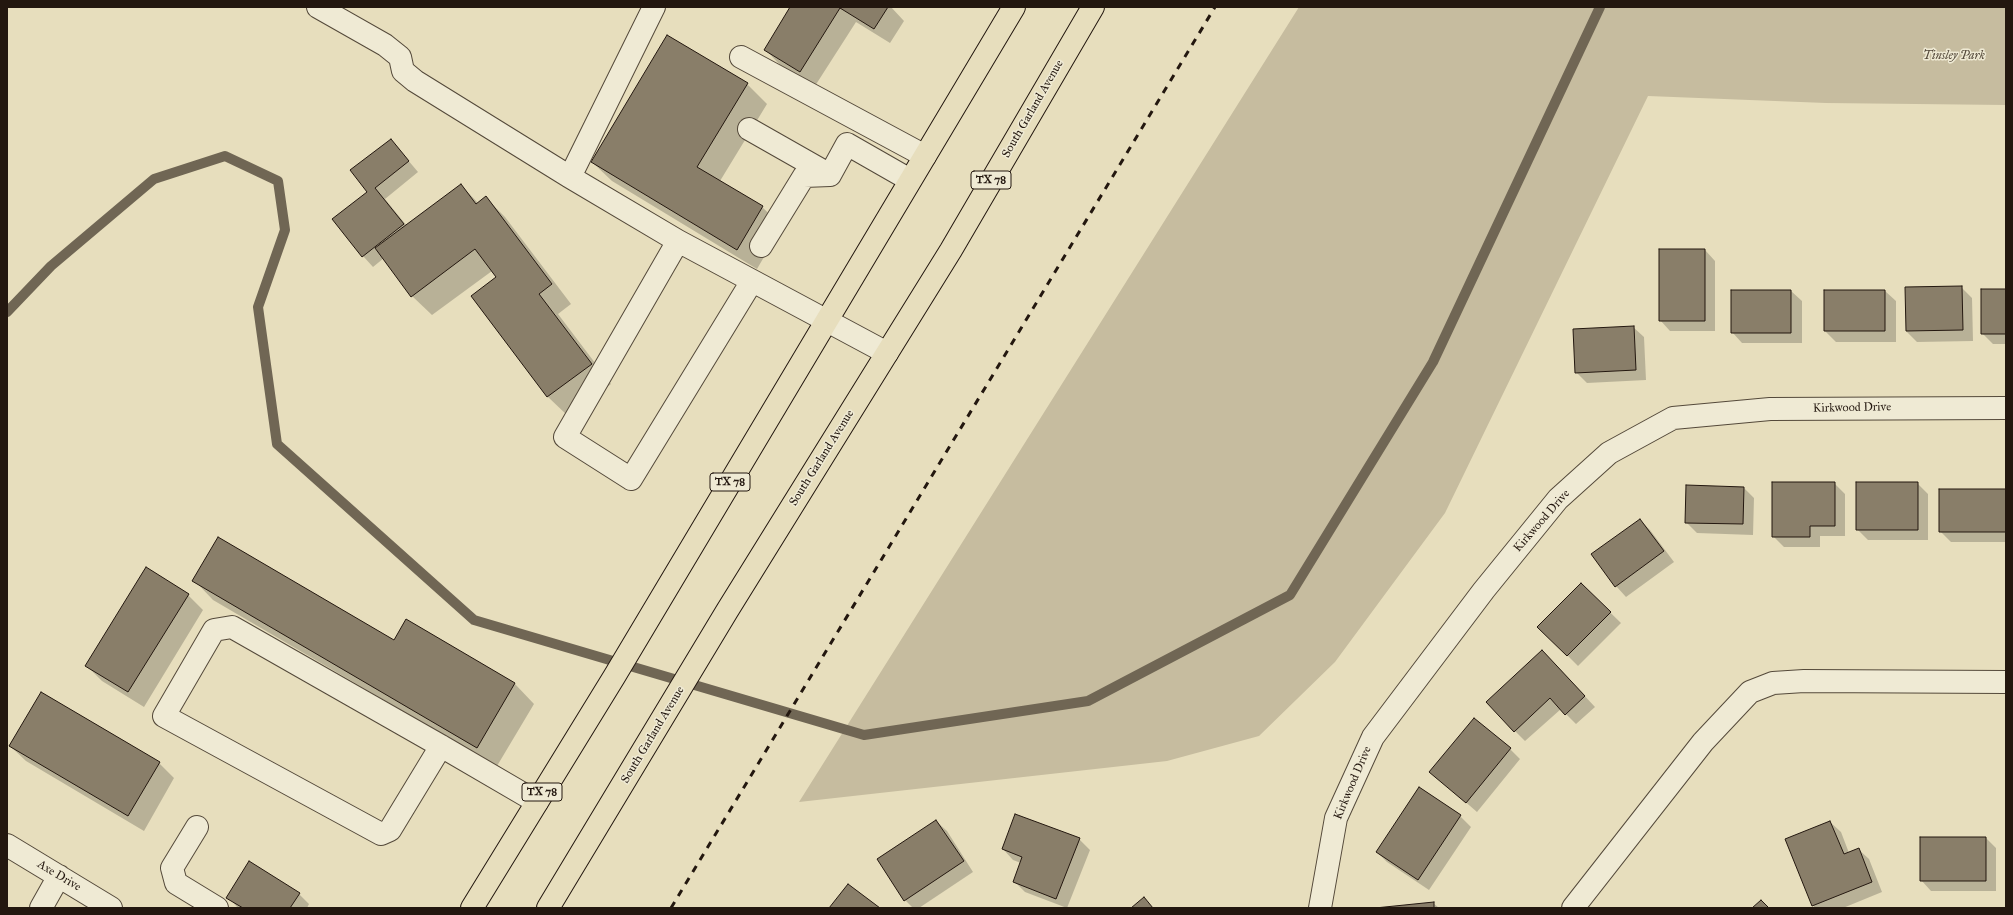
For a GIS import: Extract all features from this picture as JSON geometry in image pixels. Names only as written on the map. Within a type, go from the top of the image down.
[{"type":"main road","name":"TX 78","points":[[472,908],[614,676],[1014,7]]},
{"type":"main road","name":"South Garland Avenue","points":[[548,908],[696,663],[951,250],[1094,7]]},
{"type":"street","points":[[318,7],[385,45],[400,58],[403,71],[415,81],[570,177],[678,241],[827,319],[887,353]]},
{"type":"street","points":[[570,177],[654,7]]},
{"type":"street","points":[[741,57],[925,156]]},
{"type":"street","points":[[750,129],[830,175]]},
{"type":"street","points":[[830,175],[847,144],[910,180]]},
{"type":"street","points":[[761,246],[804,176],[830,175]]},
{"type":"street","points":[[678,241],[565,438],[631,479],[752,281]]},
{"type":"street","name":"Kirkwood Drive","points":[[1320,908],[1336,818],[1373,737],[1484,590],[1558,500],[1609,453],[1673,418],[1770,409],[2006,408]]},
{"type":"street","points":[[441,746],[390,830],[381,834],[164,716],[214,630],[232,627],[441,746],[537,802]]},
{"type":"street","points":[[1573,908],[1703,742],[1750,692],[1773,683],[1804,681],[2006,682]]},
{"type":"street","points":[[197,826],[172,868],[176,883],[217,908]]},
{"type":"street","name":"Axe Drive","points":[[7,845],[111,908]]},
{"type":"street","points":[[40,908],[59,876]]},
{"type":"green space","name":"Tinsley Park","points":[[1299,7],[2006,7],[2006,105],[1826,103],[1648,96],[1445,513],[1335,662],[1259,736],[1167,761],[799,802]]},
{"type":"building","points":[[790,7],[888,7],[874,29],[840,8],[800,72],[764,50]]},
{"type":"building","points":[[667,35],[748,83],[697,167],[763,206],[737,250],[591,162]]},
{"type":"building","points":[[391,139],[409,161],[375,188],[404,224],[362,257],[332,219],[367,192],[350,170]]},
{"type":"building","points":[[461,184],[476,204],[486,196],[552,284],[539,294],[592,364],[547,397],[471,296],[496,277],[475,249],[411,297],[375,248]]},
{"type":"building","points":[[1659,249],[1705,249],[1705,321],[1659,321]]},
{"type":"building","points":[[1962,286],[1963,330],[1906,331],[1905,287]]},
{"type":"building","points":[[1981,289],[2006,289],[2006,334],[1981,334]]},
{"type":"building","points":[[1731,290],[1791,290],[1791,333],[1731,333]]},
{"type":"building","points":[[1824,290],[1885,290],[1885,331],[1824,331]]},
{"type":"building","points":[[1634,326],[1636,370],[1575,373],[1573,329]]},
{"type":"building","points":[[1772,482],[1835,482],[1835,526],[1810,526],[1810,537],[1772,537]]},
{"type":"building","points":[[1856,482],[1918,482],[1918,530],[1856,530]]},
{"type":"building","points":[[1686,485],[1744,487],[1743,524],[1685,523]]},
{"type":"building","points":[[1939,489],[2006,489],[2006,532],[1939,532]]},
{"type":"building","points":[[1640,519],[1664,551],[1615,587],[1591,554]]},
{"type":"building","points":[[218,537],[394,640],[406,619],[515,683],[477,748],[192,581]]},
{"type":"building","points":[[146,567],[189,594],[128,692],[85,666]]},
{"type":"building","points":[[1581,583],[1611,612],[1567,656],[1537,627]]},
{"type":"building","points":[[1542,650],[1585,696],[1565,715],[1550,698],[1514,732],[1486,702]]},
{"type":"building","points":[[41,692],[160,762],[128,816],[9,746]]},
{"type":"building","points":[[1474,718],[1511,748],[1466,803],[1429,772]]},
{"type":"building","points":[[1419,787],[1461,815],[1418,880],[1376,852]]},
{"type":"building","points":[[1015,814],[1080,838],[1056,899],[1013,882],[1022,857],[1002,849]]},
{"type":"building","points":[[936,820],[964,861],[904,901],[877,859]]},
{"type":"building","points":[[1830,821],[1844,854],[1859,848],[1872,882],[1812,906],[1785,839]]},
{"type":"building","points":[[1920,837],[1986,837],[1986,881],[1920,881]]},
{"type":"building","points":[[249,861],[300,893],[290,908],[243,908],[226,898]]},
{"type":"building","points":[[848,884],[880,908],[829,908]]},
{"type":"building","points":[[1144,897],[1153,908],[1131,908]]},
{"type":"building","points":[[1761,900],[1769,908],[1752,908]]},
{"type":"building","points":[[1434,902],[1434,908],[1375,908]]},
{"type":"waterway","points":[[7,312],[51,266],[154,179],[225,156],[278,181],[285,230],[258,307],[277,444],[474,620],[864,735],[1088,701],[1290,595],[1433,362],[1600,7]]},
{"type":"railway","points":[[671,908],[1215,7]]}]
